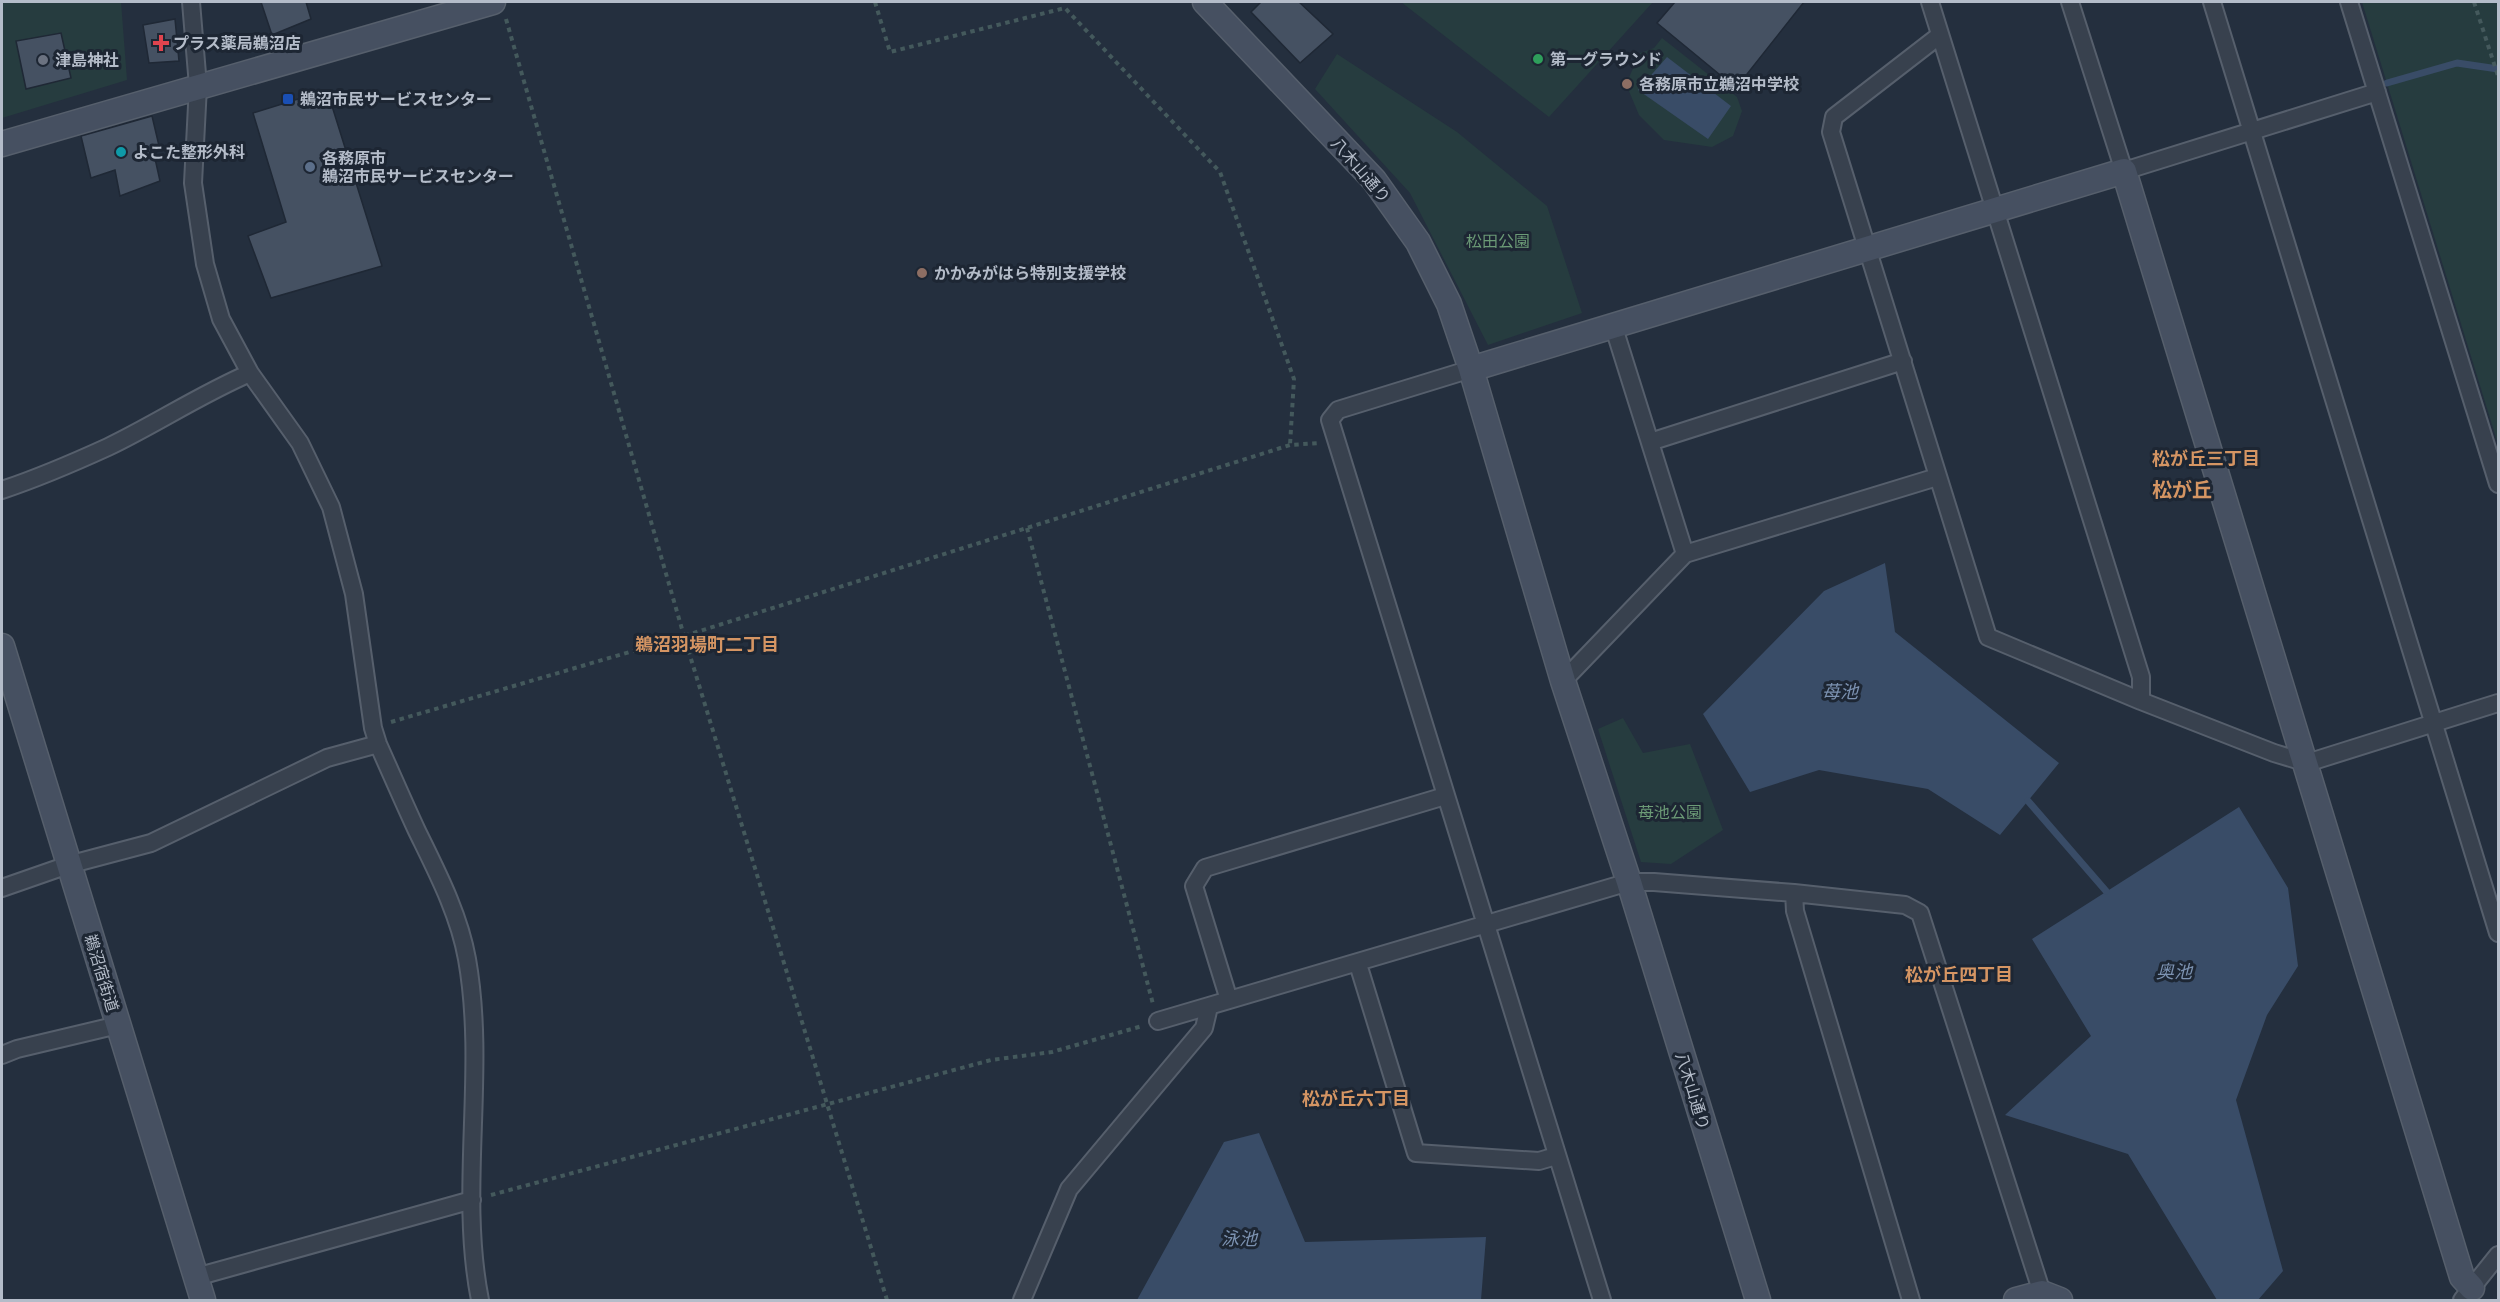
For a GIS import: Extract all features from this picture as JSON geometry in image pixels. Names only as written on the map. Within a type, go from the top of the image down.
[{"type":"street","points":[[191,2],[198,86],[193,183],[205,264],[221,319],[250,373],[300,443],[331,507],[354,594],[373,728],[378,744],[447,893],[466,958],[476,1053],[472,1200],[475,1272],[480,1300]]},
{"type":"street","name":"八木山通り","points":[[1205,2],[1374,180],[1418,242],[1449,304],[1471,369],[1563,681],[1629,882],[1758,1300]]},
{"type":"street","points":[[1930,2],[2140,677],[2141,701]]},
{"type":"street","points":[[2070,2],[2307,763],[2467,1294]]},
{"type":"street","points":[[2212,2],[2432,722],[2499,933]]},
{"type":"street","points":[[2349,2],[2499,484]]},
{"type":"street","points":[[2,144],[198,86],[498,7]]},
{"type":"street","points":[[1940,35],[1834,117],[1831,132],[1988,638],[2141,701],[2274,753],[2307,763],[2432,722],[2499,703]]},
{"type":"street","points":[[1602,1300],[1444,796],[1330,420],[1338,410],[1614,328],[2377,92]]},
{"type":"street","points":[[1614,328],[1685,554]]},
{"type":"street","points":[[1650,442],[1903,361]]},
{"type":"street","points":[[2,490],[109,446],[211,390],[250,373]]},
{"type":"street","points":[[1563,681],[1685,554],[1937,477]]},
{"type":"street","name":"鵜沼宿街道","points":[[2,646],[203,1300]]},
{"type":"street","points":[[2,888],[68,865],[151,843],[327,758],[378,744]]},
{"type":"street","points":[[1229,1000],[1194,886],[1204,868],[1444,796]]},
{"type":"street","points":[[1158,1021],[1358,964],[1629,882],[1794,893],[1905,905],[1920,913],[2051,1297],[2016,1300]]},
{"type":"street","points":[[1794,893],[1795,911],[1911,1300]]},
{"type":"street","points":[[1358,964],[1416,1153],[1539,1161],[1556,1156]]},
{"type":"street","points":[[1022,1300],[1069,1189],[1204,1028],[1209,1006]]},
{"type":"street","points":[[2,1055],[17,1049],[118,1025]]},
{"type":"street","points":[[196,1277],[472,1200]]},
{"type":"street","points":[[2467,1294],[2499,1255]]},
{"type":"path","points":[[876,2],[890,52],[1065,8],[1220,172],[1294,379],[1290,445]]},
{"type":"path","points":[[2474,2],[2499,76]]},
{"type":"path","points":[[498,7],[684,636],[887,1300]]},
{"type":"path","points":[[373,728],[684,636],[1290,445],[1336,442]]},
{"type":"path","points":[[472,1200],[991,1060],[1052,1052],[1158,1021],[1027,528]]},
{"type":"green space","points":[[2,2],[121,2],[127,80],[2,118]]},
{"type":"green space","name":"第一グラウンド","points":[[1401,2],[1653,2],[1549,117]]},
{"type":"green space","points":[[2362,2],[2498,2],[2498,444]]},
{"type":"green space","points":[[1662,38],[1737,97],[1742,111],[1733,136],[1712,147],[1664,140],[1639,115],[1626,84],[1640,53],[1654,48]]},
{"type":"green space","name":"松田公園","points":[[1337,54],[1457,132],[1547,206],[1582,313],[1488,345],[1410,193],[1315,89]]},
{"type":"green space","name":"苺池公園","points":[[1623,718],[1643,753],[1690,744],[1723,830],[1671,864],[1641,862],[1598,729]]},
{"type":"water","points":[[1667,57],[1731,106],[1708,139],[1638,90]]},
{"type":"water","name":"苺池","points":[[1885,563],[1895,632],[2059,763],[2000,835],[1928,789],[1819,770],[1750,792],[1703,714],[1824,591]]},
{"type":"water","name":"奥池","points":[[2239,807],[2288,888],[2298,966],[2267,1015],[2236,1100],[2283,1271],[2258,1300],[2217,1300],[2128,1154],[2005,1115],[2091,1036],[2032,939]]},
{"type":"water","name":"泳池","points":[[1259,1133],[1305,1242],[1486,1237],[1481,1300],[1137,1300],[1224,1142]]},
{"type":"building","points":[[261,2],[306,2],[311,19],[272,35]]},
{"type":"building","points":[[1261,2],[1299,2],[1333,34],[1300,63],[1251,12]]},
{"type":"building","points":[[1675,2],[1804,2],[1736,88],[1657,23]]},
{"type":"building","name":"プラス薬局鵜沼店","points":[[175,19],[179,61],[149,63],[143,25]]},
{"type":"building","name":"津島神社","points":[[61,33],[71,78],[26,89],[16,41]]},
{"type":"building","name":"各務原市 鵜沼市民サービスセンター","points":[[327,90],[382,266],[271,298],[248,236],[286,222],[253,113]]},
{"type":"building","name":"よこた整形外科","points":[[152,116],[160,150],[154,154],[160,181],[120,196],[115,170],[91,178],[81,136]]},
{"type":"waterway","points":[[2387,83],[2457,63],[2498,69]]},
{"type":"waterway","points":[[2028,801],[2106,891]]},
{"type":"place","name":"プラス薬局鵜沼店","points":[[161,43]]},
{"type":"place","name":"第一グラウンド","points":[[1538,59]]},
{"type":"place","name":"津島神社","points":[[43,60]]},
{"type":"place","name":"各務原市立鵜沼中学校","points":[[1627,84]]},
{"type":"place","name":"鵜沼市民サービスセンター","points":[[288,99]]},
{"type":"place","name":"よこた整形外科","points":[[121,152]]},
{"type":"place","name":"各務原市 鵜沼市民サービスセンター","points":[[310,167]]},
{"type":"place","name":"かかみがはら特別支援学校","points":[[922,273]]},
{"type":"district","name":"松が丘三丁目","points":[[2206,459]]},
{"type":"district","name":"松が丘","points":[[2182,490]]},
{"type":"district","name":"鵜沼羽場町二丁目","points":[[707,645]]},
{"type":"district","name":"松が丘四丁目","points":[[1959,975]]},
{"type":"district","name":"松が丘六丁目","points":[[1356,1099]]}]
